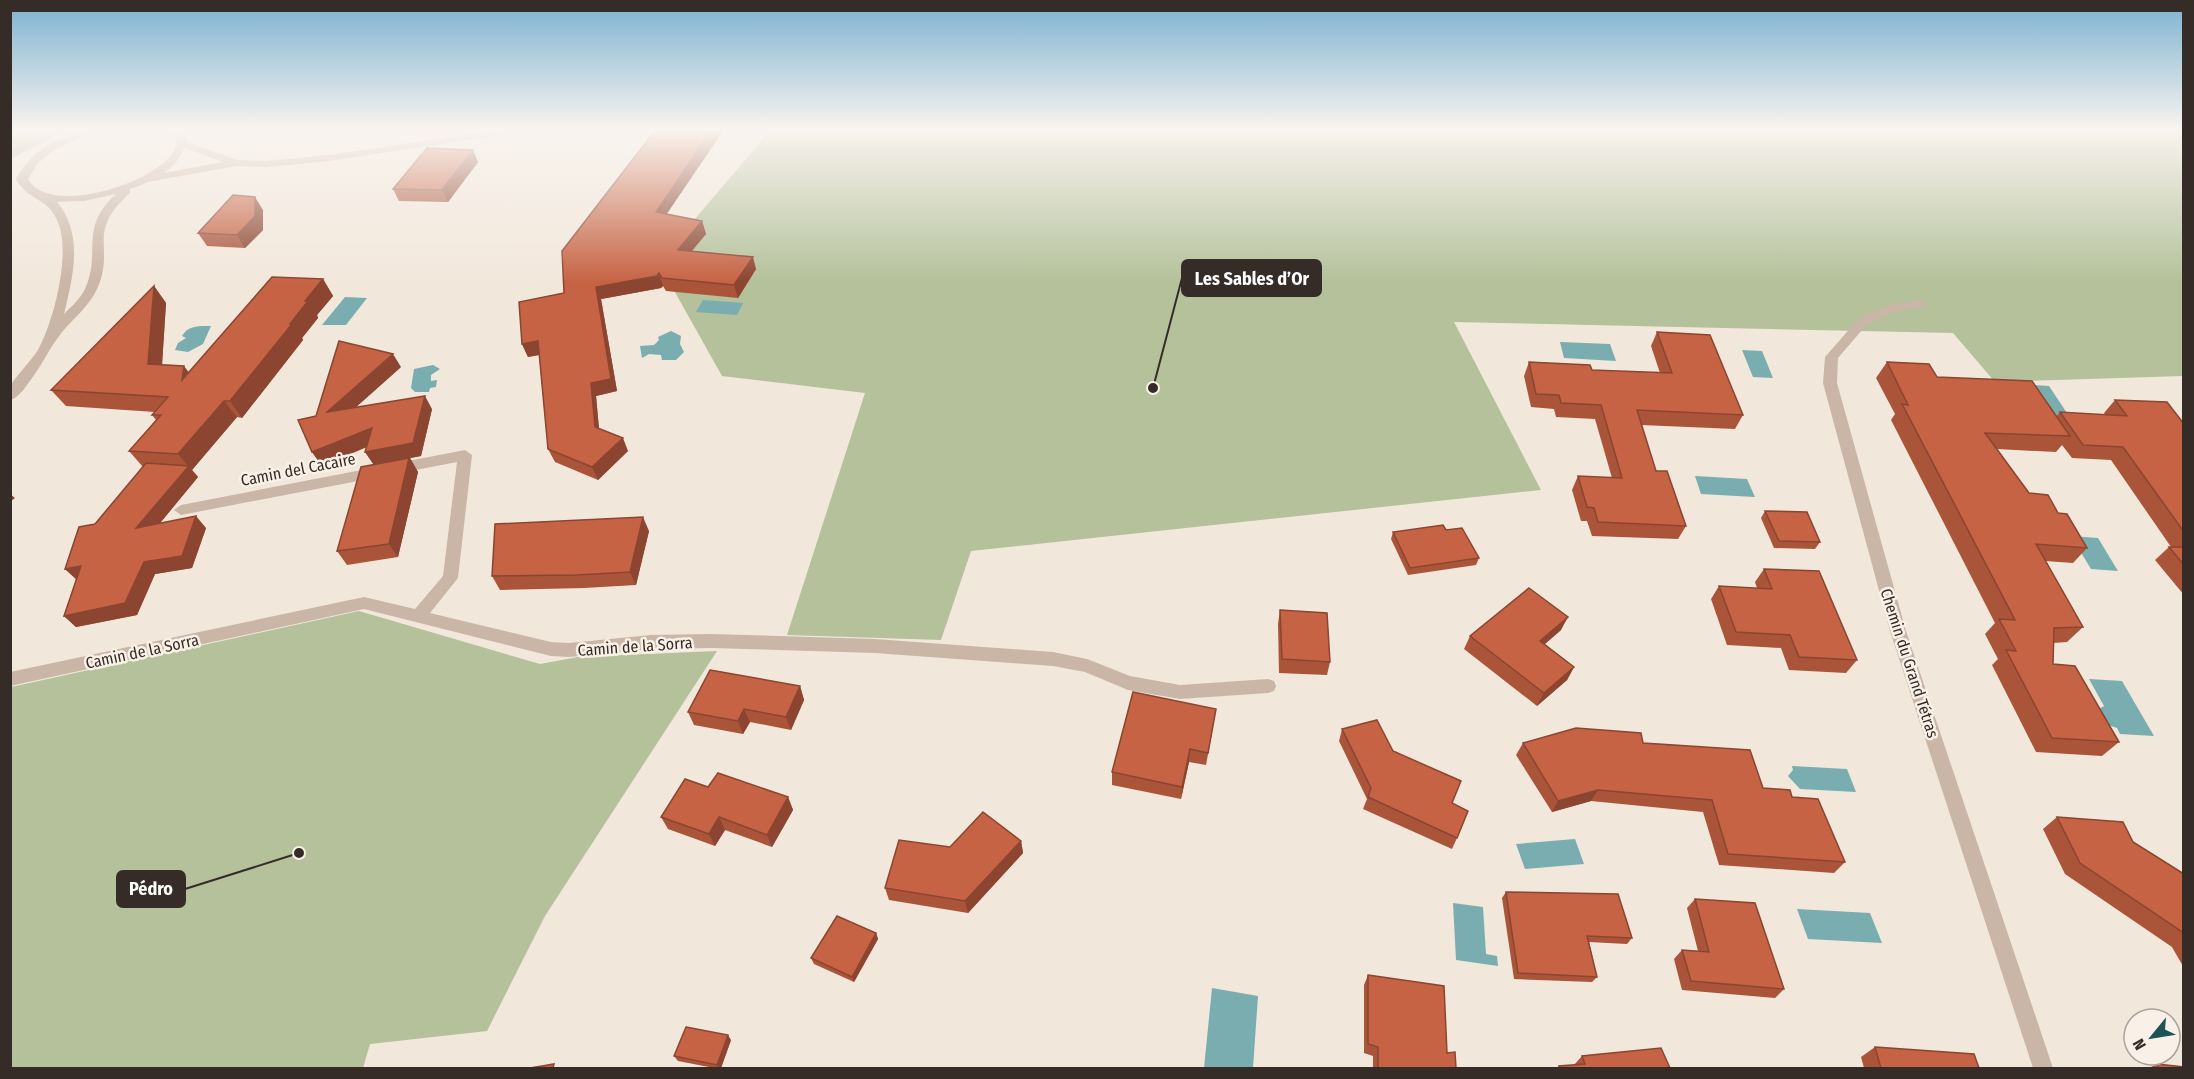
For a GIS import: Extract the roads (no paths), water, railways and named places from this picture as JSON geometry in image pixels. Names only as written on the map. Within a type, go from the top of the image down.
[{"type":"street","points":[[23,181],[28,190],[46,198],[59,211],[66,228],[68,253],[61,297],[50,338]]},
{"type":"street","points":[[46,198],[74,199],[106,194],[142,181]]},
{"type":"street","points":[[10,396],[50,338],[92,288],[98,222],[111,202],[139,182]]},
{"type":"street","name":"Chemin du Grand Tétras","points":[[1921,304],[1896,307],[1864,320],[1832,357],[1830,383],[1898,631],[2043,1068]]},
{"type":"street","name":"Camin del Cacaire","points":[[181,510],[465,455],[450,578],[418,617]]},
{"type":"street","name":"Camin de la Sorra","points":[[10,679],[364,603],[560,650],[651,642],[711,641],[874,646],[1053,659],[1087,666],[1128,683],[1180,692],[1268,686]]},
{"type":"water","points":[[345,297],[367,298],[346,325],[322,325]]},
{"type":"water","points":[[703,300],[743,303],[737,315],[696,312]]},
{"type":"water","points":[[211,326],[203,344],[188,352],[175,350],[178,343],[186,338],[182,336],[188,330]]},
{"type":"water","points":[[671,331],[681,336],[680,344],[684,352],[676,360],[662,360],[661,355],[649,354],[642,358],[640,346],[654,345],[659,340],[658,337]]},
{"type":"water","points":[[1560,342],[1610,344],[1616,361],[1564,358]]},
{"type":"water","points":[[1742,350],[1762,351],[1773,378],[1753,377]]},
{"type":"water","points":[[433,365],[440,369],[431,375],[431,381],[437,380],[436,387],[430,388],[429,392],[415,392],[411,388],[414,369]]},
{"type":"water","points":[[2030,385],[2049,386],[2073,422],[2054,421]]},
{"type":"water","points":[[1695,476],[1747,479],[1755,497],[1701,494]]},
{"type":"water","points":[[2071,536],[2098,538],[2118,571],[2091,569]]},
{"type":"water","points":[[2089,679],[2122,681],[2154,736],[2120,734],[2117,728],[2105,724],[2099,709],[2104,706]]},
{"type":"water","points":[[1792,766],[1847,769],[1856,792],[1800,789],[1788,776],[1793,770]]},
{"type":"water","points":[[1575,839],[1584,864],[1525,869],[1516,844]]},
{"type":"water","points":[[1453,903],[1483,907],[1486,954],[1497,956],[1498,966],[1456,960]]},
{"type":"water","points":[[1797,909],[1870,913],[1882,943],[1808,939]]},
{"type":"water","points":[[1212,988],[1258,996],[1253,1068],[1204,1068]]},
{"type":"place","name":"Les Sables d’Or","points":[[1153,388]]},
{"type":"place","name":"Pédro","points":[[299,853]]}]
